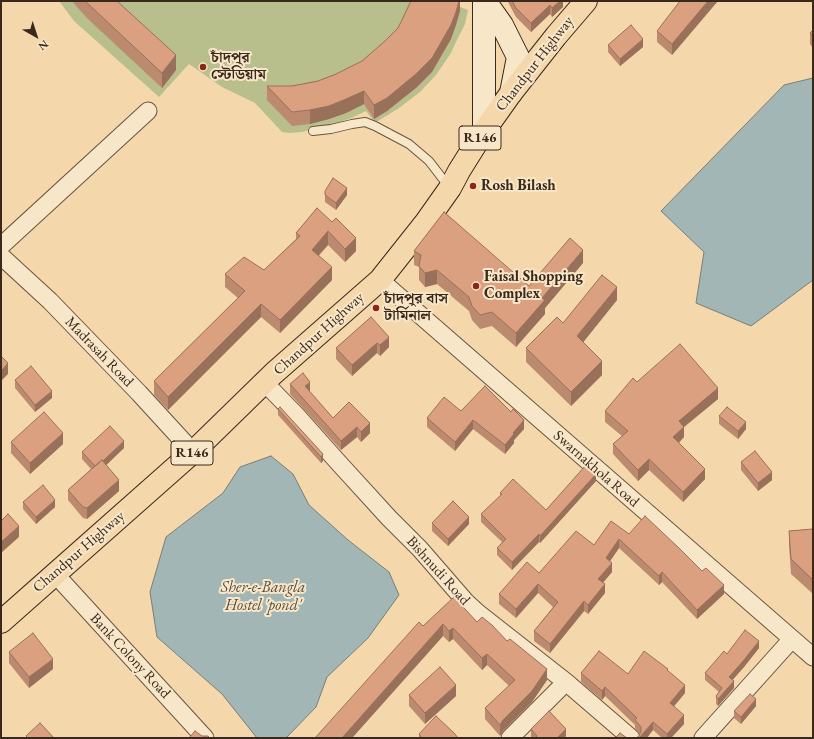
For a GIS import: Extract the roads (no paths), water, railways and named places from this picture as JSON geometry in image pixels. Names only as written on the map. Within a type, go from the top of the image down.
[{"type":"main road","name":"Chandpur Highway","points":[[1,622],[193,452],[274,373],[380,280],[426,222],[450,188],[484,131],[511,93],[586,1]]},
{"type":"street","points":[[484,1],[502,25],[518,57],[511,93]]},
{"type":"street","points":[[484,1],[484,131]]},
{"type":"street","points":[[1,246],[148,111]]},
{"type":"street","name":"Madrasah Road","points":[[1,256],[56,307],[193,452]]},
{"type":"street","name":"Swarnakhola Road","points":[[380,280],[813,657]]},
{"type":"street","name":"Bishnudi Road","points":[[265,383],[297,416],[389,518],[420,549],[466,602],[566,682],[631,738]]},
{"type":"street","name":"Bank Colony Road","points":[[54,574],[205,738]]},
{"type":"street","points":[[703,738],[792,639]]},
{"type":"street","points":[[510,738],[566,682]]},
{"type":"lane","points":[[312,131],[331,129],[365,122],[375,126],[409,144],[430,161],[450,188]]},
{"type":"water","points":[[813,78],[813,280],[751,326],[696,303],[704,252],[661,211],[784,85]]},
{"type":"water","name":"Sher-e-Bangla Hostel 'pond'","points":[[271,456],[293,474],[309,505],[348,540],[389,572],[399,595],[368,638],[327,677],[316,707],[286,738],[257,738],[222,694],[157,637],[150,592],[166,537],[223,493],[240,467]]},
{"type":"place","name":"চাঁদপুর স্টেডিয়াম","points":[[203,67]]},
{"type":"place","name":"Rosh Bilash","points":[[473,186]]},
{"type":"place","name":"Faisal Shopping Complex","points":[[476,286]]},
{"type":"place","name":"চাঁদপুর বাস টার্মিনাল","points":[[376,308]]}]
